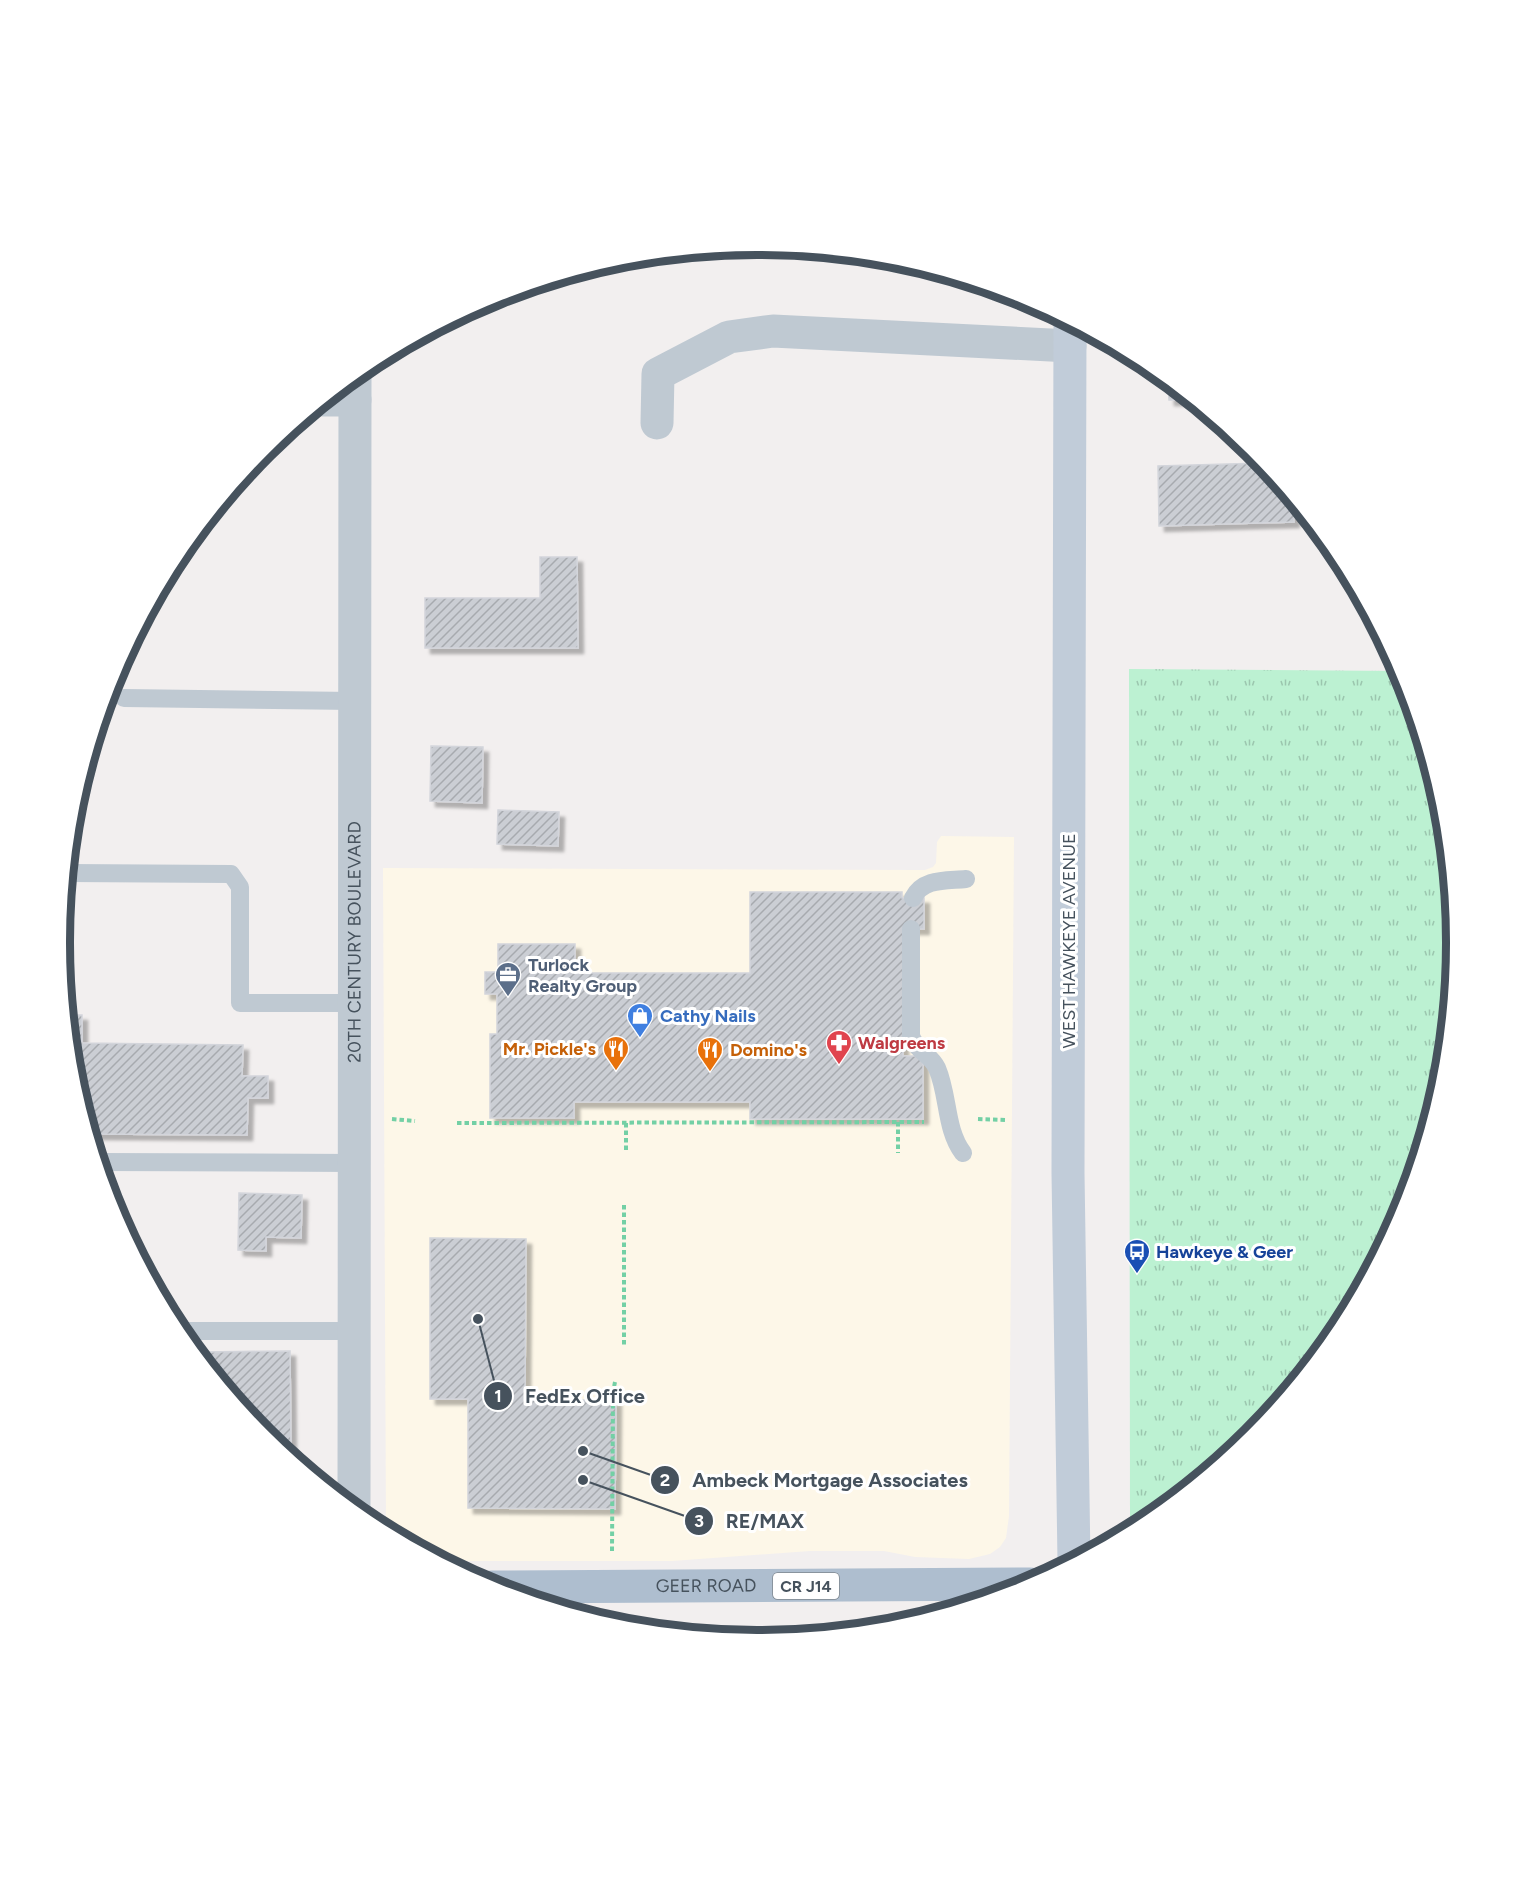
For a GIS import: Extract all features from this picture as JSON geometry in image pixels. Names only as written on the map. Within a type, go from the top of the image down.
[{"type":"main road","name":"GEER ROAD","points":[[521,1587],[1002,1584]]},
{"type":"street","points":[[657,423],[658,374],[729,338],[773,331],[1070,333]]},
{"type":"street","name":"WEST HAWKEYE AVENUE","points":[[1070,333],[1068,1173],[1074,1552]]},
{"type":"street","name":"20TH CENTURY BOULEVARD","points":[[354,1498],[355,387]]},
{"type":"lane","points":[[124,698],[354,701]]},
{"type":"lane","points":[[74,873],[231,874],[240,887],[240,1003],[354,1003]]},
{"type":"lane","points":[[913,898],[916,891],[925,884],[966,879]]},
{"type":"lane","points":[[911,929],[911,1036],[916,1046],[936,1066],[954,1142],[963,1153]]},
{"type":"lane","points":[[107,1162],[354,1163]]},
{"type":"lane","points":[[192,1332],[353,1331]]},
{"type":"path","points":[[392,1119],[415,1121]]},
{"type":"path","points":[[978,1119],[1006,1120]]},
{"type":"path","points":[[898,1122],[898,1153]]},
{"type":"path","points":[[457,1123],[927,1122]]},
{"type":"path","points":[[626,1123],[626,1151]]},
{"type":"path","points":[[624,1205],[624,1346]]},
{"type":"path","points":[[612,1551],[613,1392],[615,1382]]},
{"type":"shaded area","points":[[941,836],[1014,837],[1009,1516],[1006,1538],[1000,1547],[990,1554],[969,1559],[915,1557],[884,1551],[810,1551],[672,1561],[459,1561],[386,1520],[383,868],[925,870],[936,863],[937,842]]},
{"type":"green space","points":[[1129,669],[1389,671],[1409,721],[1432,808],[1440,852],[1446,942],[1440,1032],[1422,1120],[1409,1163],[1375,1246],[1330,1324],[1303,1361],[1275,1395],[1211,1459],[1177,1487],[1130,1520]]},
{"type":"building","points":[[1169,391],[1181,400],[1169,400]]},
{"type":"building","points":[[1251,463],[1294,512],[1294,522],[1159,526],[1158,466]]},
{"type":"building","points":[[540,557],[577,557],[578,648],[425,648],[425,598],[540,598]]},
{"type":"building","points":[[431,746],[483,747],[482,803],[430,801]]},
{"type":"building","points":[[498,810],[559,812],[558,846],[497,844]]},
{"type":"building","points":[[750,892],[902,892],[902,898],[924,898],[924,929],[903,929],[903,1056],[923,1056],[923,1119],[750,1119],[750,1102],[574,1102],[574,1118],[490,1118],[490,1034],[497,1034],[497,994],[485,994],[485,972],[498,972],[498,944],[575,944],[575,973],[750,973]]},
{"type":"building","points":[[74,1015],[82,1015],[82,1043],[243,1045],[242,1076],[268,1076],[268,1098],[248,1098],[247,1135],[98,1134],[84,1076]]},
{"type":"building","points":[[239,1193],[302,1195],[301,1238],[266,1237],[266,1251],[238,1250]]},
{"type":"building","points":[[430,1238],[526,1239],[525,1400],[616,1400],[615,1509],[468,1508],[468,1399],[430,1399]]},
{"type":"building","points":[[290,1351],[291,1446],[241,1395],[206,1352]]},
{"type":"place","name":"Turlock Realty Group","points":[[508,998]]},
{"type":"place","name":"Cathy Nails","points":[[640,1039]]},
{"type":"place","name":"Walgreens","points":[[839,1066]]},
{"type":"place","name":"Mr. Pickle's","points":[[616,1072]]},
{"type":"place","name":"Domino's","points":[[710,1073]]},
{"type":"place","name":"Hawkeye & Geer","points":[[1137,1275]]},
{"type":"place","name":"FedEx Office","points":[[478,1319]]},
{"type":"place","name":"Ambeck Mortgage Associates","points":[[583,1451]]},
{"type":"place","name":"RE/MAX","points":[[583,1480]]}]
